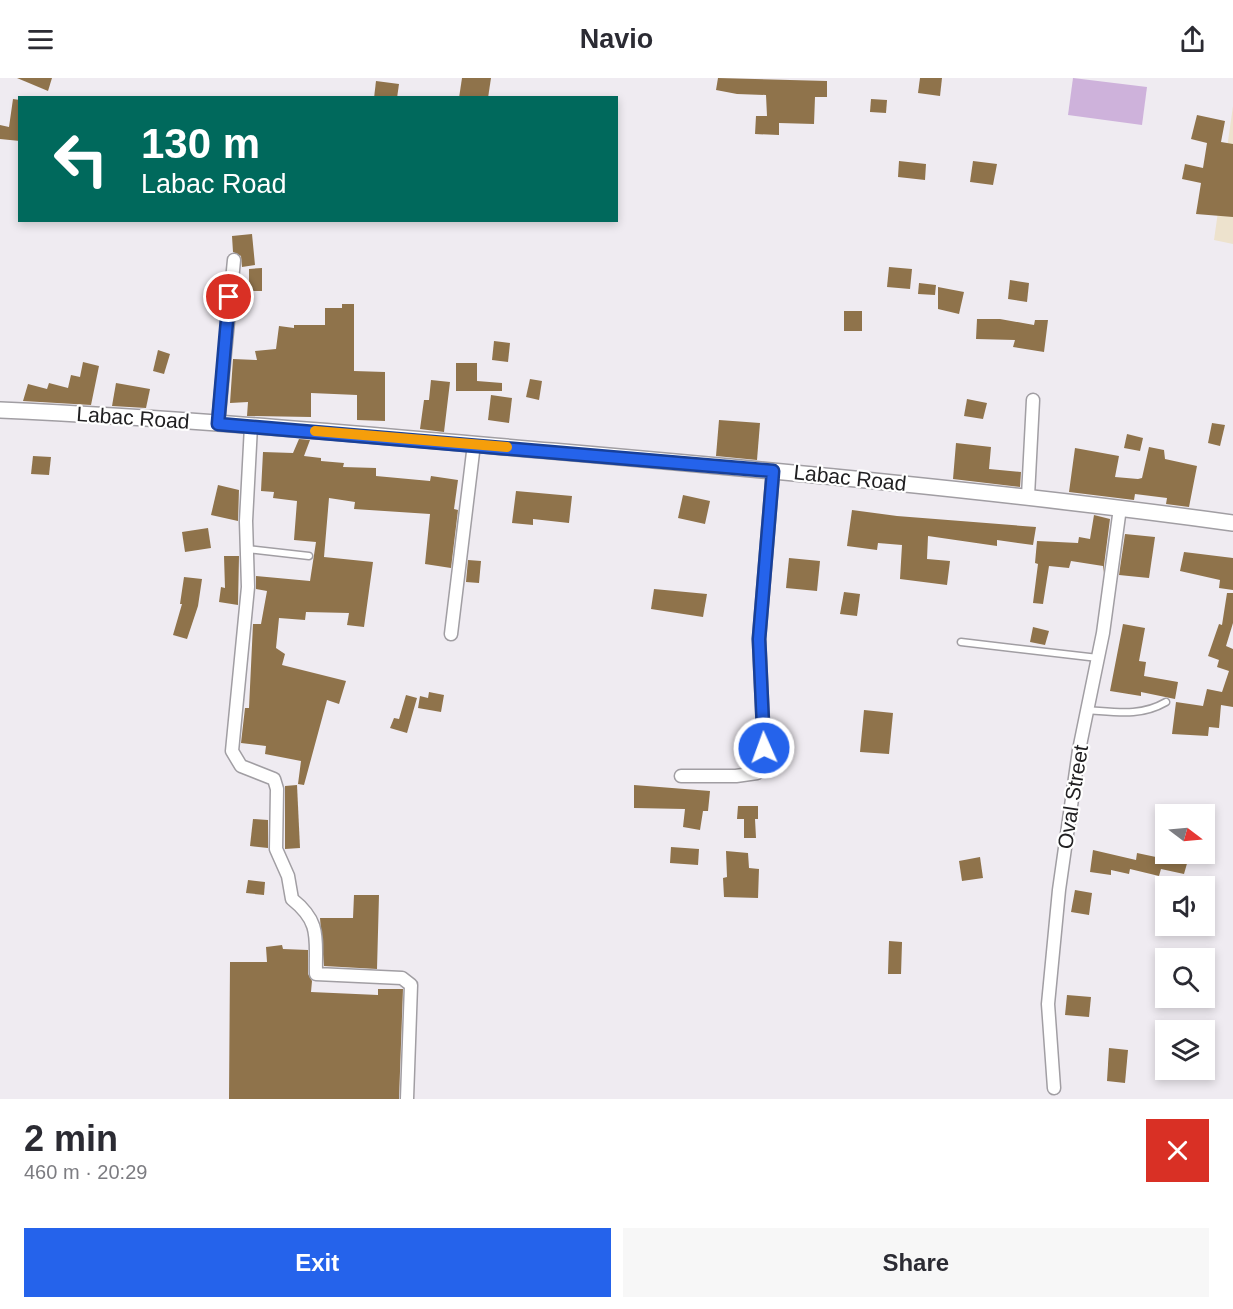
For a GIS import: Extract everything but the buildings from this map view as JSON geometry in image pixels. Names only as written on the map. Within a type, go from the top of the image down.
[{"type":"street","points":[[218,424],[234,260]]},
{"type":"street","points":[[1028,496],[1034,400]]},
{"type":"street","name":"Labac Road","points":[[0,410],[251,426],[773,471],[1028,496],[1233,523]]},
{"type":"street","points":[[251,426],[246,549],[248,587],[232,751],[241,766],[274,779],[277,789],[276,849],[288,876],[292,899],[307,912],[314,925],[316,974],[402,978],[411,985],[407,1099]]},
{"type":"street","points":[[451,634],[474,444]]},
{"type":"street","points":[[681,776],[736,776],[757,772],[761,768],[764,748],[759,639],[773,471]]},
{"type":"street","name":"Oval Street","points":[[1054,1088],[1048,1004],[1059,890],[1087,710],[1098,658],[1120,508]]},
{"type":"lane","points":[[246,549],[309,556]]},
{"type":"lane","points":[[961,642],[1098,658]]},
{"type":"lane","points":[[1087,710],[1137,714],[1152,710],[1166,702]]},
{"type":"shaded area","points":[[1073,78],[1147,87],[1142,125],[1068,115]]},
{"type":"shaded area","points":[[1233,106],[1233,244],[1214,240]]},
{"type":"slow traffic","points":[[315,431],[507,447]]},
{"type":"route","points":[[229,297],[218,424],[334,432],[773,471],[759,639],[764,748]]}]
